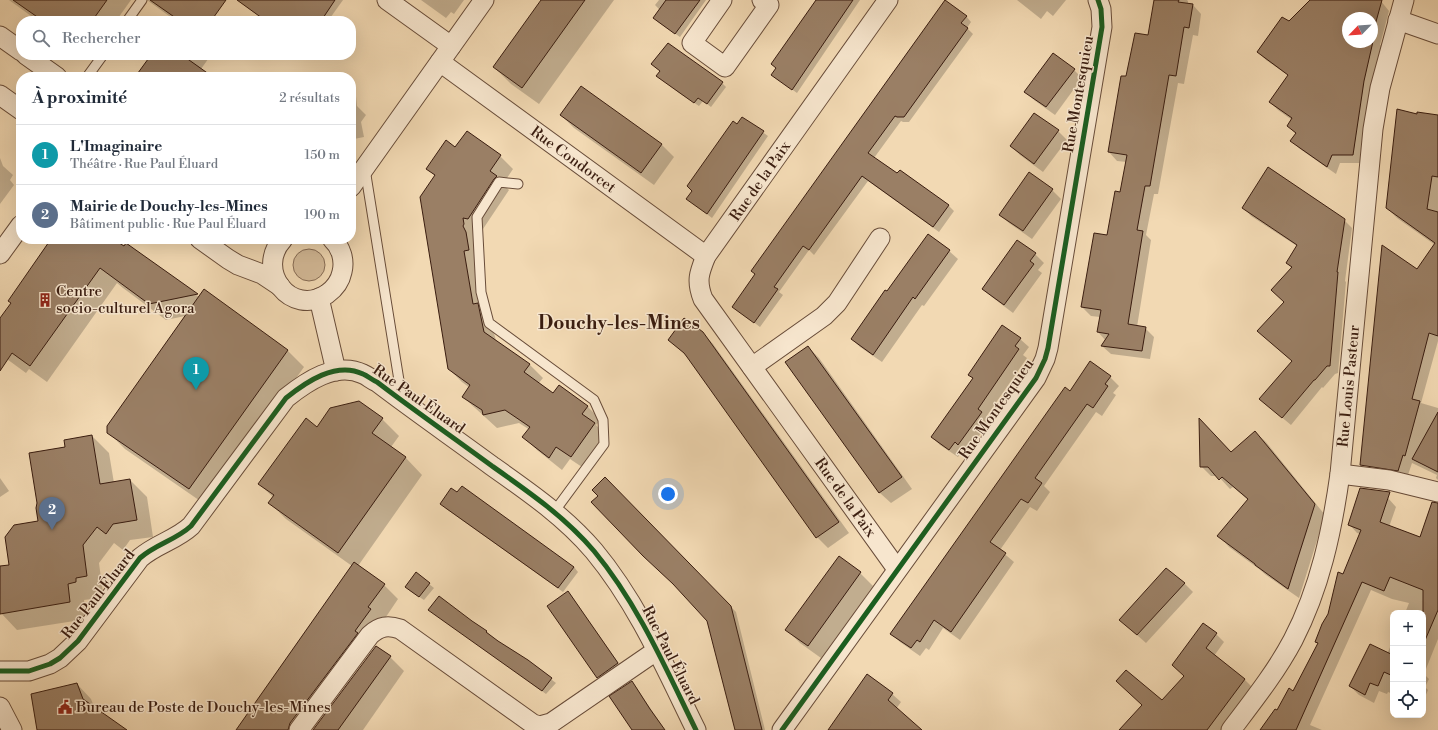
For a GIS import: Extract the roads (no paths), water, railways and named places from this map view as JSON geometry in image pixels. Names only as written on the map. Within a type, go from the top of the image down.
[{"type":"street","points":[[387,0],[452,46]]},
{"type":"street","points":[[356,180],[484,0]]},
{"type":"street","points":[[722,0],[692,43],[725,67],[769,5],[762,0]]},
{"type":"street","name":"Rue de la Paix","points":[[888,0],[706,256],[699,274],[698,282],[703,299],[897,569]]},
{"type":"street","name":"Rue Montesquieu","points":[[782,730],[1036,378],[1045,359],[1102,28],[1101,9],[1098,0]]},
{"type":"street","name":"Rue Louis Pasteur","points":[[1231,730],[1275,670],[1293,639],[1308,606],[1321,568],[1332,524],[1340,474],[1373,129],[1380,88],[1404,0]]},
{"type":"street","points":[[1398,20],[1438,34]]},
{"type":"street","points":[[0,36],[16,47]]},
{"type":"street","points":[[33,60],[50,72]]},
{"type":"street","name":"Rue Condorcet","points":[[440,62],[706,256]]},
{"type":"street","points":[[0,95],[16,106]]},
{"type":"street","points":[[0,254],[16,232]]},
{"type":"street","points":[[752,367],[832,310],[880,238]]},
{"type":"street","points":[[207,244],[238,265],[262,274],[280,286],[288,294],[298,299],[308,300],[319,298],[333,290],[339,281],[343,260],[340,250],[336,244]]},
{"type":"street","points":[[280,244],[275,252],[272,262],[275,277],[280,286]]},
{"type":"street","points":[[319,298],[336,371]]},
{"type":"street","name":"Rue Paul Éluard","points":[[0,671],[29,671],[40,668],[60,658],[78,641],[140,558],[149,550],[174,538],[191,526],[286,398],[307,383],[319,377],[336,371],[355,371],[364,374],[402,401],[554,512],[570,526],[594,552],[615,579],[635,611],[696,730]]},
{"type":"street","points":[[1340,474],[1389,480],[1438,492]]},
{"type":"street","name":"Rue Paul Éluard","points":[[299,730],[370,635],[377,628],[384,626],[392,626],[400,629],[533,724],[540,726],[551,723],[656,651]]},
{"type":"street","points":[[0,707],[12,730]]},
{"type":"lane","points":[[131,16],[142,0]]},
{"type":"lane","points":[[91,72],[99,60]]},
{"type":"lane","points":[[364,168],[402,401]]},
{"type":"lane","points":[[518,184],[499,182],[477,217],[481,292],[489,323],[594,400],[603,420],[604,444],[554,512]]},
{"type":"place","name":"Centre socio-culturel Agora","points":[[45,300]]},
{"type":"place","name":"L'Imaginaire","points":[[196,390]]},
{"type":"place","name":"Mairie de Douchy-les-Mines","points":[[52,530]]},
{"type":"place","name":"Bureau de Poste de Douchy-les-Mines","points":[[65,707]]},
{"type":"district","name":"Douchy-les-Mines","points":[[619,322]]}]
